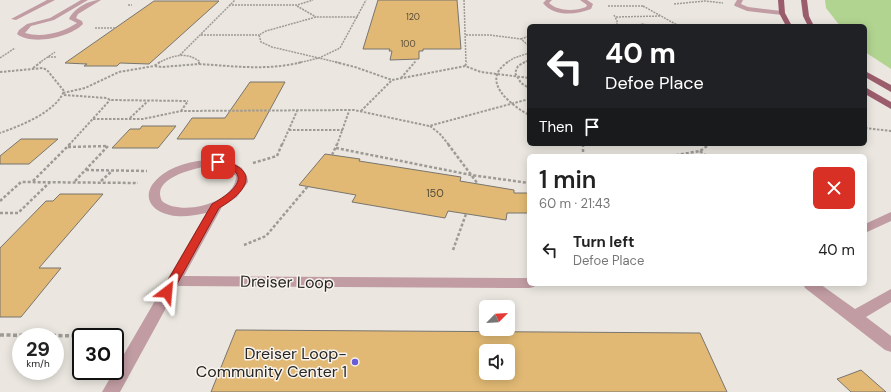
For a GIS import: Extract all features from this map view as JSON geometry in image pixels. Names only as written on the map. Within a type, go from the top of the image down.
[{"type":"main road","points":[[781,0],[782,13],[788,24]]},
{"type":"main road","points":[[804,0],[806,16],[810,24]]},
{"type":"main road","points":[[782,13],[790,14]]},
{"type":"main road","points":[[798,15],[806,16]]},
{"type":"main road","points":[[867,74],[891,89]]},
{"type":"main road","points":[[867,91],[891,106]]},
{"type":"street","points":[[52,0],[14,19],[52,19]]},
{"type":"street","points":[[85,0],[52,19],[29,25],[21,31],[21,34],[41,36],[70,30],[80,24],[80,22],[72,18],[75,13],[98,0]]},
{"type":"street","points":[[549,0],[546,3],[551,7],[572,11],[588,8],[590,4],[583,0]]},
{"type":"street","points":[[740,0],[737,5],[747,9],[782,13]]},
{"type":"street","points":[[218,162],[229,164],[237,169],[242,175],[242,182],[237,191],[228,199],[216,206],[185,213],[171,212],[160,208],[154,201],[153,194],[158,185],[166,177],[191,166],[218,162]]},
{"type":"street","points":[[111,392],[216,206]]},
{"type":"street","points":[[867,228],[891,216]]},
{"type":"street","name":"Dreiser Loop","points":[[173,281],[527,283]]},
{"type":"street","points":[[813,286],[891,345]]},
{"type":"street","points":[[854,317],[891,295]]},
{"type":"path","points":[[180,55],[235,0]]},
{"type":"path","points":[[229,5],[297,5],[313,0]]},
{"type":"path","points":[[0,133],[30,121],[61,99],[64,94],[85,88],[119,72],[154,66],[162,67],[199,64],[259,68],[291,65],[319,58],[340,48],[366,0]]},
{"type":"path","points":[[464,0],[467,62],[465,66]]},
{"type":"path","points":[[674,4],[705,1],[726,3]]},
{"type":"path","points":[[297,5],[316,17]]},
{"type":"path","points":[[608,6],[644,6],[675,24]]},
{"type":"path","points":[[616,24],[615,16],[661,16]]},
{"type":"path","points":[[200,35],[259,34],[316,17],[358,17]]},
{"type":"path","points":[[259,34],[260,41],[264,44],[355,67],[392,80]]},
{"type":"path","points":[[466,34],[521,39],[527,37]]},
{"type":"path","points":[[521,39],[527,44]]},
{"type":"path","points":[[32,68],[60,49]]},
{"type":"path","points":[[527,53],[507,62],[497,74],[496,81],[502,96],[511,104],[527,114]]},
{"type":"path","points":[[154,66],[161,61],[180,55],[193,56],[199,61],[199,64]]},
{"type":"path","points":[[48,57],[56,57]]},
{"type":"path","points":[[400,78],[416,61]]},
{"type":"path","points":[[515,76],[518,66],[527,61]]},
{"type":"path","points":[[361,111],[392,80],[400,78],[465,66],[481,72],[527,78]]},
{"type":"path","points":[[0,72],[43,68],[47,70],[64,94],[108,98],[110,100],[188,101],[181,111]]},
{"type":"path","points":[[515,76],[521,83],[527,87]]},
{"type":"path","points":[[33,181],[68,147],[110,100]]},
{"type":"path","points":[[429,126],[527,100]]},
{"type":"path","points":[[129,119],[148,101]]},
{"type":"path","points":[[332,155],[343,130],[349,110]]},
{"type":"path","points":[[93,120],[143,119],[181,111],[361,111],[429,126],[440,134],[478,184]]},
{"type":"path","points":[[237,169],[277,156],[297,112]]},
{"type":"path","points":[[867,128],[891,131]]},
{"type":"path","points":[[289,130],[343,130]]},
{"type":"path","points":[[68,147],[108,146],[75,182]]},
{"type":"path","points":[[683,154],[700,151],[708,146]]},
{"type":"path","points":[[336,148],[471,175],[527,183]]},
{"type":"path","points":[[700,151],[704,154]]},
{"type":"path","points":[[86,170],[148,171]]},
{"type":"path","points":[[101,182],[112,170]]},
{"type":"path","points":[[0,216],[2,213],[18,213],[51,181]]},
{"type":"path","points":[[0,201],[21,182],[51,181],[139,183]]},
{"type":"path","points":[[244,245],[266,236],[308,186]]},
{"type":"path","points":[[453,250],[466,214]]},
{"type":"path","points":[[0,335],[72,336]]},
{"type":"green space","points":[[825,0],[891,0],[891,69],[867,53],[867,24],[838,24],[826,8]]},
{"type":"building","points":[[378,0],[457,0],[461,49],[423,49],[423,51],[419,51],[419,59],[390,60],[392,51],[389,51],[390,49],[363,49]]},
{"type":"building","points":[[154,1],[219,1],[149,64],[120,63],[117,66],[84,66],[87,64],[65,63]]},
{"type":"building","points":[[250,82],[285,82],[254,139],[177,139],[192,118],[225,118]]},
{"type":"building","points":[[142,126],[176,126],[158,148],[112,148],[130,129],[140,129]]},
{"type":"building","points":[[21,139],[58,139],[29,164],[0,164],[0,156]]},
{"type":"building","points":[[325,154],[360,159],[359,161],[461,177],[460,181],[514,190],[514,193],[527,193],[527,213],[507,213],[506,220],[448,211],[445,218],[352,202],[356,195],[299,185]]},
{"type":"building","points":[[60,194],[103,194],[39,268],[61,268],[21,317],[0,317],[0,248],[46,201],[53,201]]},
{"type":"building","name":"Dreiser Loop- Community Center 1","points":[[236,330],[479,332],[479,336],[515,336],[515,332],[700,333],[727,392],[211,392]]},
{"type":"building","points":[[861,370],[886,392],[851,392],[837,379]]},
{"type":"place","name":"Dreiser Loop- Community Center 1","points":[[355,362]]},
{"type":"route","points":[[167,292],[216,206],[228,199],[237,191],[242,182],[242,175],[237,169],[229,164],[218,162]]}]
